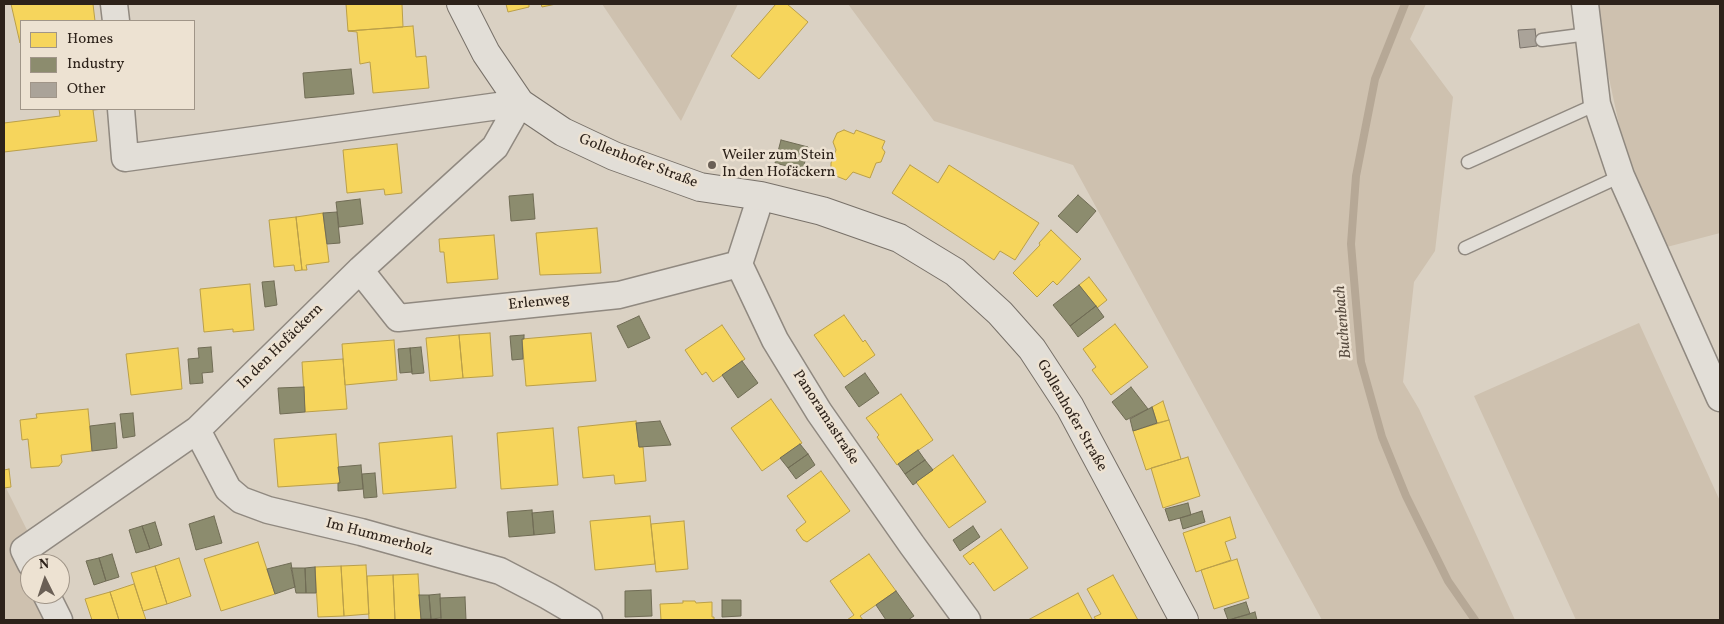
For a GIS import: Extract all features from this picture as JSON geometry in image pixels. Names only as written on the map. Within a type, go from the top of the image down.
[{"type":"street","points":[[114,4],[116,20]]},
{"type":"street","name":"Gollenhofer Straße","points":[[461,4],[486,52],[520,102],[563,132],[614,156],[700,187],[761,196],[822,211],[899,238],[955,272],[1000,313],[1032,349],[1070,407],[1184,620]]},
{"type":"street","points":[[1585,4],[1597,104],[1621,176],[1720,398]]},
{"type":"street","points":[[121,110],[125,158],[520,102]]},
{"type":"street","name":"In den Hofäckern","points":[[26,554],[24,550],[197,430],[360,270],[495,147],[520,102]]},
{"type":"street","points":[[738,264],[761,196]]},
{"type":"street","name":"Erlenweg","points":[[360,270],[398,318],[619,295],[738,264]]},
{"type":"street","name":"Panoramastraße","points":[[738,264],[775,340],[819,412],[967,620]]},
{"type":"street","name":"Im Hummerholz","points":[[197,430],[228,489],[242,500],[268,510],[361,532],[500,571],[589,620]]},
{"type":"street","points":[[51,604],[58,620]]},
{"type":"lane","points":[[1542,40],[1588,34]]},
{"type":"lane","points":[[1468,162],[1597,104]]},
{"type":"lane","points":[[1465,248],[1621,176]]},
{"type":"shaded area","points":[[602,4],[738,4],[681,121]]},
{"type":"shaded area","points":[[848,4],[1426,4],[1410,39],[1453,97],[1435,251],[1414,282],[1403,382],[1419,409],[1515,620],[1322,620],[1073,165],[934,121]]},
{"type":"shaded area","points":[[1599,4],[1720,4],[1720,233],[1663,248],[1626,157],[1604,55]]},
{"type":"shaded area","points":[[1639,323],[1720,501],[1720,620],[1576,620],[1474,396]]},
{"type":"shaded area","points":[[4,484],[30,536],[30,554],[20,554],[20,604],[43,604],[51,620],[4,620]]},
{"type":"building: Homes","points":[[11,4],[93,4],[95,20],[20,20],[20,43]]},
{"type":"building: Homes","points":[[346,4],[402,4],[403,27],[348,31]]},
{"type":"building: Homes","points":[[506,4],[529,4],[529,7],[508,12]]},
{"type":"building: Homes","points":[[541,4],[556,4],[542,7]]},
{"type":"building: Homes","points":[[776,4],[787,4],[808,22],[759,79],[731,56]]},
{"type":"building: Homes","points":[[413,26],[416,57],[426,56],[429,88],[373,93],[370,62],[360,64],[357,32],[348,31]]},
{"type":"building: Homes","points":[[59,110],[93,110],[97,141],[4,152],[4,123],[60,116]]},
{"type":"building: Homes","points":[[844,130],[854,134],[856,130],[885,141],[882,148],[885,152],[881,162],[876,163],[870,178],[853,172],[846,180],[831,174],[831,163],[836,150],[833,142],[837,133]]},
{"type":"building: Homes","points":[[397,144],[402,193],[385,195],[384,189],[347,193],[343,150]]},
{"type":"building: Homes","points":[[910,165],[938,183],[949,165],[1039,223],[1015,260],[1000,251],[994,260],[892,193]]},
{"type":"building: Homes","points":[[323,213],[329,262],[306,265],[307,270],[302,270],[296,217]]},
{"type":"building: Homes","points":[[296,217],[302,270],[295,271],[294,265],[274,267],[269,220]]},
{"type":"building: Homes","points":[[597,228],[601,273],[540,275],[536,233]]},
{"type":"building: Homes","points":[[1051,230],[1081,259],[1057,285],[1053,281],[1037,297],[1013,273],[1040,245],[1039,243]]},
{"type":"building: Homes","points":[[494,235],[498,279],[447,283],[444,252],[440,252],[439,239]]},
{"type":"building: Homes","points":[[1089,277],[1107,300],[1097,308],[1079,285]]},
{"type":"building: Homes","points":[[250,284],[254,330],[233,332],[233,329],[204,332],[200,289]]},
{"type":"building: Homes","points":[[844,315],[863,342],[865,340],[875,355],[844,377],[814,335]]},
{"type":"building: Homes","points":[[1115,324],[1148,367],[1111,395],[1092,370],[1096,367],[1083,349]]},
{"type":"building: Homes","points":[[722,325],[745,359],[713,382],[706,372],[702,375],[685,350]]},
{"type":"building: Homes","points":[[490,333],[493,376],[463,378],[459,335]]},
{"type":"building: Homes","points":[[591,333],[596,381],[526,386],[522,339]]},
{"type":"building: Homes","points":[[459,335],[463,378],[430,381],[426,338]]},
{"type":"building: Homes","points":[[394,340],[397,380],[345,385],[342,344]]},
{"type":"building: Homes","points":[[178,348],[182,389],[131,395],[126,354]]},
{"type":"building: Homes","points":[[343,359],[347,409],[305,412],[302,362]]},
{"type":"building: Homes","points":[[901,394],[933,440],[897,465],[866,418]]},
{"type":"building: Homes","points":[[771,399],[802,443],[762,471],[731,428]]},
{"type":"building: Homes","points":[[1163,401],[1169,420],[1157,423],[1152,407]]},
{"type":"building: Homes","points":[[88,409],[92,451],[61,455],[62,462],[59,466],[31,468],[28,439],[22,440],[20,420],[37,418],[36,414]]},
{"type":"building: Homes","points":[[1169,420],[1181,459],[1146,470],[1133,431]]},
{"type":"building: Homes","points":[[636,421],[639,447],[643,447],[646,481],[615,484],[614,475],[583,478],[578,427]]},
{"type":"building: Homes","points":[[553,428],[558,485],[501,489],[497,433]]},
{"type":"building: Homes","points":[[336,434],[340,483],[278,487],[274,439]]},
{"type":"building: Homes","points":[[452,436],[456,488],[383,494],[379,443]]},
{"type":"building: Homes","points":[[953,455],[986,502],[949,528],[916,482]]},
{"type":"building: Homes","points":[[1188,457],[1200,496],[1163,508],[1151,468]]},
{"type":"building: Homes","points":[[9,469],[11,487],[4,488],[4,470]]},
{"type":"building: Homes","points":[[821,471],[850,511],[807,542],[803,540],[796,530],[806,522],[787,496]]},
{"type":"building: Homes","points":[[650,516],[655,564],[595,570],[590,521]]},
{"type":"building: Homes","points":[[1230,517],[1236,538],[1225,542],[1231,560],[1196,572],[1183,533]]},
{"type":"building: Homes","points":[[684,521],[688,569],[656,572],[651,524]]},
{"type":"building: Homes","points":[[1001,529],[1028,568],[994,591],[973,562],[970,565],[963,556]]},
{"type":"building: Homes","points":[[258,542],[275,594],[221,611],[204,559]]},
{"type":"building: Homes","points":[[869,554],[896,591],[860,616],[863,620],[847,620],[854,615],[830,581]]},
{"type":"building: Homes","points":[[179,558],[191,596],[167,604],[155,566]]},
{"type":"building: Homes","points":[[1237,559],[1249,598],[1214,609],[1201,570]]},
{"type":"building: Homes","points":[[366,565],[369,614],[344,616],[341,566]]},
{"type":"building: Homes","points":[[155,566],[167,604],[143,611],[131,573]]},
{"type":"building: Homes","points":[[341,566],[344,616],[318,617],[315,567]]},
{"type":"building: Homes","points":[[418,574],[421,620],[395,620],[393,575]]},
{"type":"building: Homes","points":[[393,575],[395,620],[369,620],[367,576]]},
{"type":"building: Homes","points":[[1113,575],[1138,620],[1096,620],[1094,617],[1101,614],[1087,589]]},
{"type":"building: Homes","points":[[134,584],[146,620],[119,620],[110,592]]},
{"type":"building: Homes","points":[[110,592],[119,620],[92,620],[85,599]]},
{"type":"building: Homes","points":[[1078,593],[1092,619],[1028,620]]},
{"type":"building: Homes","points":[[683,601],[695,601],[696,603],[712,602],[712,617],[714,617],[714,620],[661,620],[660,604],[683,603]]},
{"type":"building: Industry","points":[[351,69],[354,94],[305,98],[303,73]]},
{"type":"building: Industry","points":[[781,140],[808,147],[803,170],[775,163]]},
{"type":"building: Industry","points":[[533,194],[535,219],[511,221],[509,196]]},
{"type":"building: Industry","points":[[1078,195],[1096,211],[1077,233],[1058,216]]},
{"type":"building: Industry","points":[[360,199],[363,224],[339,227],[336,202]]},
{"type":"building: Industry","points":[[337,212],[340,243],[327,244],[323,213]]},
{"type":"building: Industry","points":[[274,281],[277,305],[265,307],[262,282]]},
{"type":"building: Industry","points":[[1079,285],[1096,306],[1070,326],[1053,305]]},
{"type":"building: Industry","points":[[1096,306],[1104,317],[1078,337],[1070,326]]},
{"type":"building: Industry","points":[[639,316],[650,338],[628,348],[617,326]]},
{"type":"building: Industry","points":[[524,335],[524,339],[522,339],[523,359],[512,360],[510,336]]},
{"type":"building: Industry","points":[[211,347],[213,372],[202,373],[203,383],[190,384],[188,359],[199,358],[198,348]]},
{"type":"building: Industry","points":[[421,347],[424,373],[412,374],[410,348]]},
{"type":"building: Industry","points":[[410,348],[412,372],[400,373],[398,349]]},
{"type":"building: Industry","points":[[742,361],[758,383],[738,398],[722,375]]},
{"type":"building: Industry","points":[[865,373],[879,393],[859,407],[845,387]]},
{"type":"building: Industry","points":[[304,387],[305,412],[280,414],[278,388]]},
{"type":"building: Industry","points":[[1131,387],[1148,409],[1126,420],[1112,402]]},
{"type":"building: Industry","points":[[1152,407],[1157,423],[1133,431],[1130,419]]},
{"type":"building: Industry","points":[[133,413],[135,436],[123,438],[120,414]]},
{"type":"building: Industry","points":[[660,421],[671,445],[639,447],[636,423]]},
{"type":"building: Industry","points":[[115,423],[117,448],[92,451],[90,426]]},
{"type":"building: Industry","points":[[800,444],[808,454],[788,468],[780,458]]},
{"type":"building: Industry","points":[[918,450],[925,460],[905,474],[898,464]]},
{"type":"building: Industry","points":[[808,454],[815,465],[796,479],[788,468]]},
{"type":"building: Industry","points":[[925,460],[933,470],[913,485],[905,474]]},
{"type":"building: Industry","points":[[361,465],[363,489],[338,491],[338,483],[340,483],[338,467]]},
{"type":"building: Industry","points":[[375,473],[377,497],[364,498],[362,474]]},
{"type":"building: Industry","points":[[1188,503],[1191,515],[1169,521],[1165,509]]},
{"type":"building: Industry","points":[[532,510],[534,535],[509,537],[507,512]]},
{"type":"building: Industry","points":[[553,511],[555,533],[534,535],[532,513]]},
{"type":"building: Industry","points":[[1202,511],[1205,522],[1183,529],[1180,518]]},
{"type":"building: Industry","points":[[214,516],[222,543],[196,550],[189,524]]},
{"type":"building: Industry","points":[[155,522],[162,545],[150,549],[142,526]]},
{"type":"building: Industry","points":[[142,526],[150,549],[136,553],[129,530]]},
{"type":"building: Industry","points":[[973,526],[980,537],[960,551],[953,540]]},
{"type":"building: Industry","points":[[112,554],[119,577],[106,581],[99,558]]},
{"type":"building: Industry","points":[[99,558],[106,581],[94,585],[86,561]]},
{"type":"building: Industry","points":[[291,563],[295,587],[275,594],[267,569]]},
{"type":"building: Industry","points":[[315,567],[316,593],[306,593],[305,568]]},
{"type":"building: Industry","points":[[291,568],[305,568],[306,593],[296,593]]},
{"type":"building: Industry","points":[[651,590],[652,616],[625,617],[625,591]]},
{"type":"building: Industry","points":[[896,591],[914,616],[908,620],[886,620],[876,605]]},
{"type":"building: Industry","points":[[440,594],[441,618],[431,619],[429,595]]},
{"type":"building: Industry","points":[[419,595],[429,595],[431,619],[421,619]]},
{"type":"building: Industry","points":[[465,597],[466,620],[441,620],[440,598]]},
{"type":"building: Industry","points":[[722,600],[741,600],[741,616],[722,617]]},
{"type":"building: Industry","points":[[1246,602],[1250,614],[1228,620],[1224,609]]},
{"type":"building: Industry","points":[[1255,612],[1257,620],[1232,619]]},
{"type":"building: Other","points":[[1535,29],[1537,46],[1520,48],[1518,30]]},
{"type":"waterway","name":"Buchenbach","points":[[1405,4],[1375,79],[1356,176],[1351,244],[1361,362],[1382,437],[1406,496],[1448,581],[1475,620]]},
{"type":"place","name":"Weiler zum Stein In den Hofäckern","points":[[712,165]]}]
